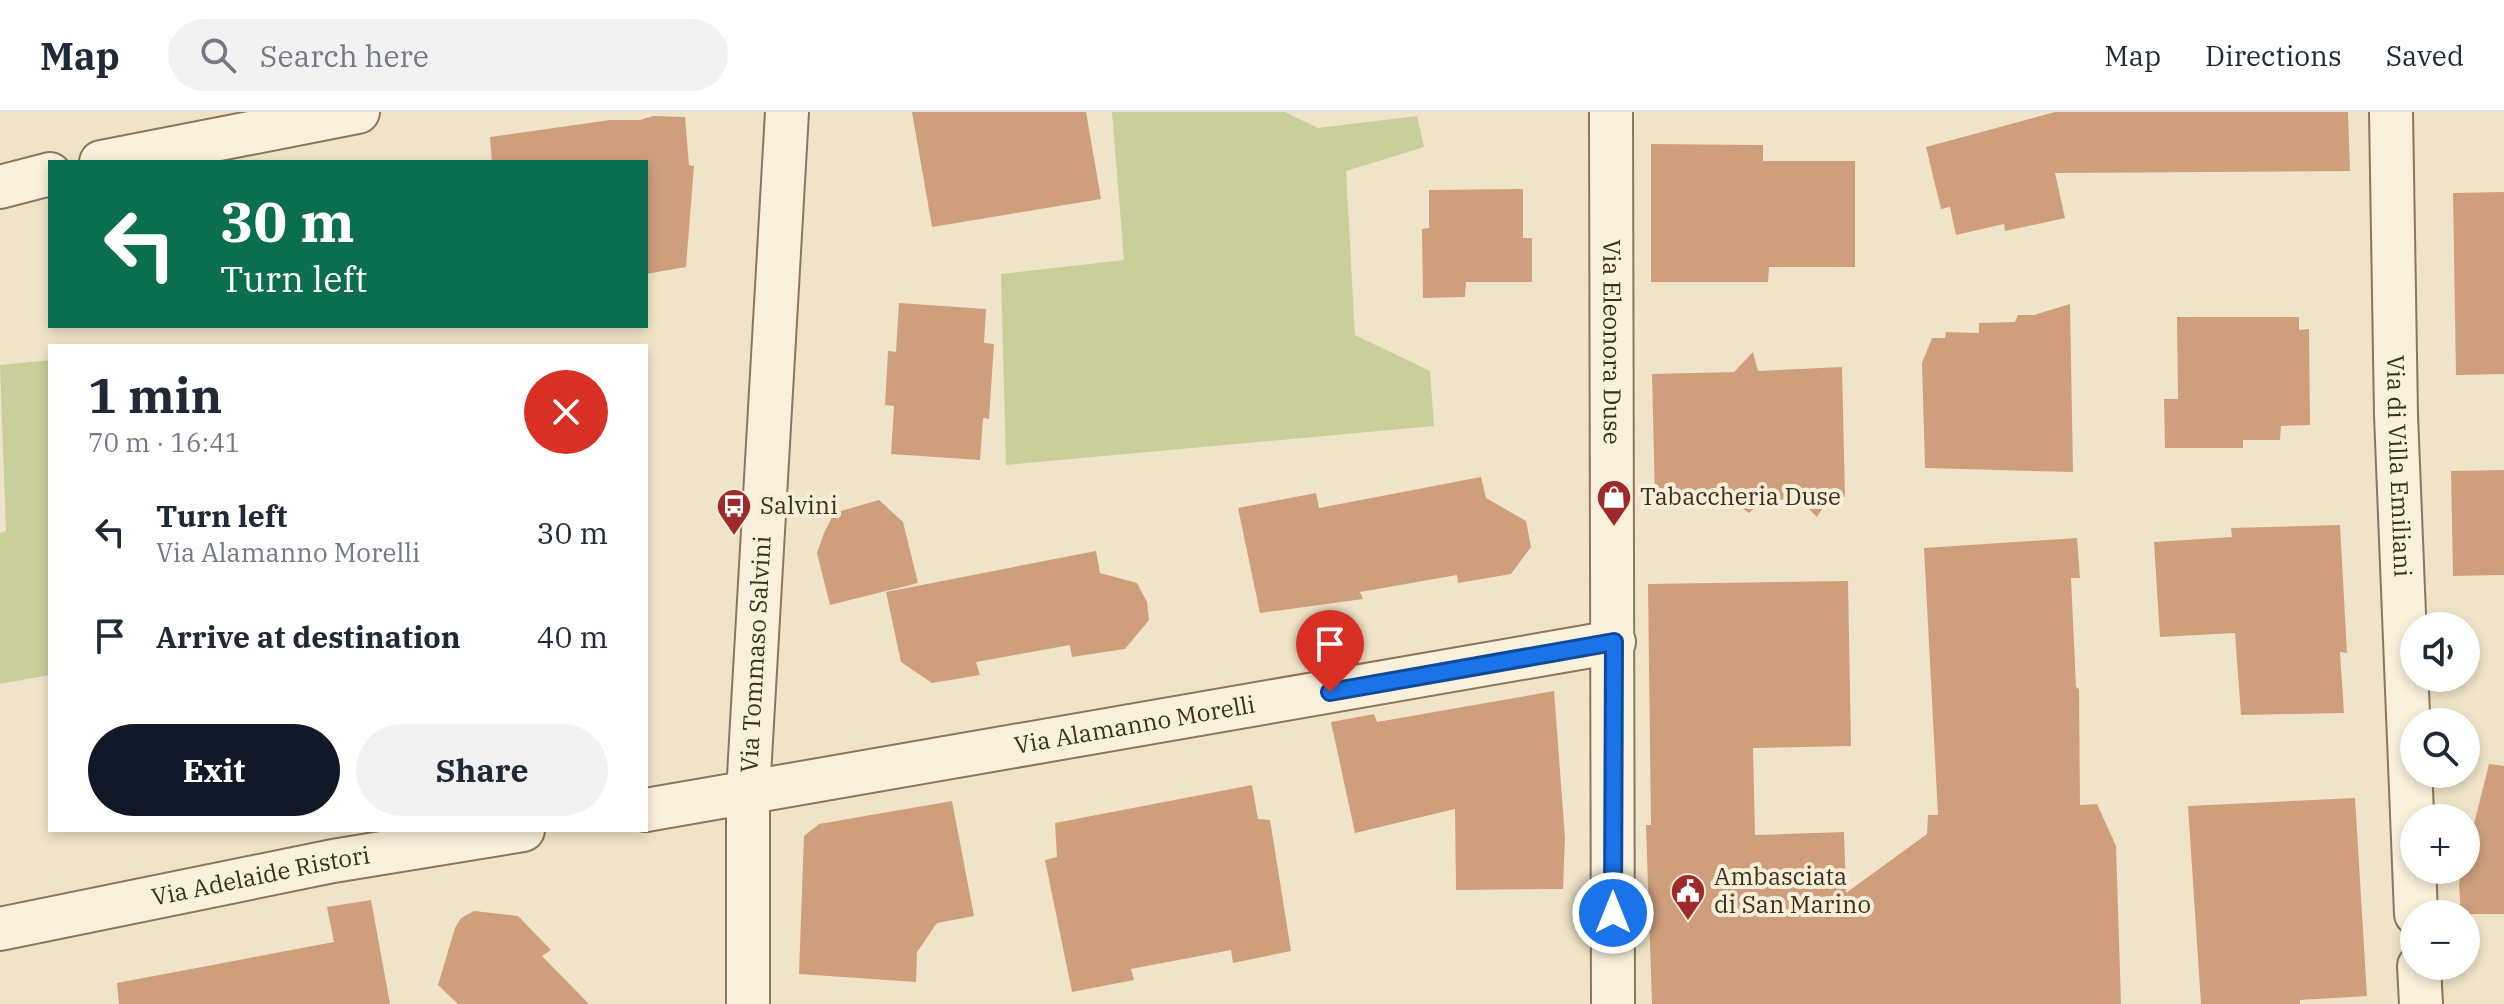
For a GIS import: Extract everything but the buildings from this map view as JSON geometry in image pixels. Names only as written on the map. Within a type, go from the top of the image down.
[{"type":"street","points":[[111,160],[358,112]]},
{"type":"street","name":"Via Tommaso Salvini","points":[[748,1004],[748,793],[787,112]]},
{"type":"street","name":"Via Eleonora Duse","points":[[1611,112],[1613,1004]]},
{"type":"street","name":"Via di Villa Emiliani","points":[[2391,112],[2396,415],[2415,900]]},
{"type":"street","points":[[0,187],[48,175]]},
{"type":"street","name":"Via Alamanno Morelli","points":[[748,793],[1614,642]]},
{"type":"street","points":[[648,810],[748,793]]},
{"type":"street","name":"Via Adelaide Ristori","points":[[0,929],[333,861],[511,832]]},
{"type":"street","points":[[2420,980],[2421,1004]]},
{"type":"green space","points":[[1112,112],[1285,112],[1318,128],[1417,116],[1424,147],[1346,171],[1355,335],[1430,371],[1434,426],[1006,465],[1001,274],[1124,260]]},
{"type":"green space","points":[[48,360],[48,675],[0,684],[0,533],[6,531],[0,365]]},
{"type":"place","name":"Tabaccheria Duse","points":[[1614,528]]},
{"type":"place","name":"Salvini","points":[[734,537]]},
{"type":"place","name":"Ambasciata di San Marino","points":[[1688,922]]},
{"type":"route","points":[[1330,692],[1614,642],[1613,913]]}]
